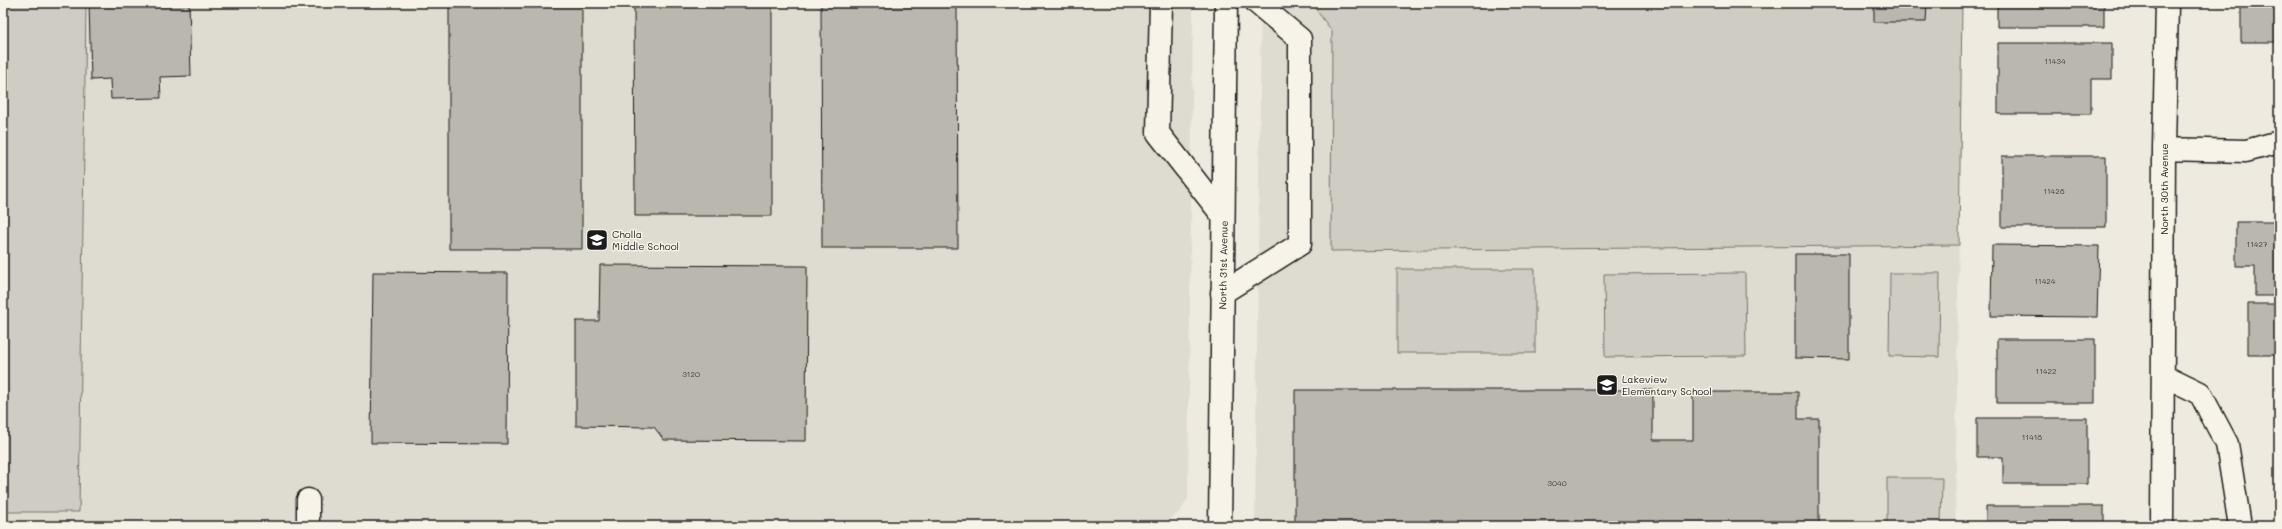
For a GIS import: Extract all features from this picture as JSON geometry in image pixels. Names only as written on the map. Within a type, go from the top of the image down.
[{"type":"street","points":[[1161,3],[1158,133],[1223,216]]},
{"type":"street","name":"North 31st Avenue","points":[[1220,526],[1226,3]]},
{"type":"street","points":[[1222,293],[1300,244],[1300,39],[1257,3]]},
{"type":"street","name":"North 30th Avenue","points":[[2162,526],[2164,149],[2167,3]]},
{"type":"street","points":[[2164,149],[2246,151],[2279,142]]},
{"type":"street","points":[[2164,375],[2200,393],[2227,444],[2240,526]]},
{"type":"street","points":[[308,500],[308,526]]},
{"type":"shaded area","name":"Cholla Middle School","points":[[3,3],[1193,3],[1188,498],[1180,512],[1168,521],[3,525]]},
{"type":"shaded area","points":[[3,3],[86,3],[79,512],[3,512]]},
{"type":"shaded area","name":"Lakeview Elementary School","points":[[1261,3],[1962,3],[1955,526],[1255,526]]},
{"type":"shaded area","points":[[1311,3],[1962,3],[1959,245],[1331,251],[1332,31]]},
{"type":"shaded area","points":[[1397,269],[1535,269],[1535,353],[1397,353]]},
{"type":"shaded area","points":[[1745,273],[1746,356],[1605,357],[1604,274]]},
{"type":"shaded area","points":[[1890,273],[1940,273],[1939,357],[1889,356]]},
{"type":"shaded area","points":[[1887,478],[1942,478],[1941,526],[1887,526]]},
{"type":"building","points":[[89,3],[189,3],[191,76],[160,77],[161,98],[111,99],[110,79],[91,80]]},
{"type":"building","points":[[449,3],[582,3],[582,249],[449,249]]},
{"type":"building","points":[[634,3],[772,3],[772,216],[635,216]]},
{"type":"building","points":[[821,3],[957,3],[958,248],[822,248]]},
{"type":"building","points":[[1874,3],[1927,3],[1926,22],[1874,22]]},
{"type":"building","points":[[1997,3],[2104,3],[2104,27],[1997,27]]},
{"type":"building","points":[[2241,3],[2279,3],[2279,42],[2241,42]]},
{"type":"building","points":[[1998,43],[2112,43],[2112,79],[2091,79],[2091,114],[1998,114]]},
{"type":"building","points":[[2002,156],[2106,156],[2106,227],[2002,227]]},
{"type":"building","points":[[2236,222],[2279,222],[2279,296],[2255,296],[2255,266],[2236,266]]},
{"type":"building","points":[[1992,245],[2099,246],[2097,317],[1991,316]]},
{"type":"building","points":[[1795,254],[1849,254],[1849,359],[1795,358]]},
{"type":"building","points":[[600,265],[807,266],[806,441],[664,440],[654,427],[576,426],[576,321],[599,321]]},
{"type":"building","points":[[373,272],[508,273],[507,444],[371,443]]},
{"type":"building","points":[[2248,304],[2279,304],[2279,355],[2248,355]]},
{"type":"building","points":[[1997,339],[2095,339],[2095,403],[1997,403]]},
{"type":"building","points":[[2279,372],[2279,429],[2278,429]]},
{"type":"building","points":[[1295,390],[1653,390],[1653,440],[1693,440],[1693,392],[1798,392],[1798,419],[1819,419],[1819,526],[1295,526]]},
{"type":"building","points":[[1977,418],[2087,418],[2087,484],[2003,484],[2003,457],[1977,457]]},
{"type":"building","points":[[1986,506],[2104,506],[2104,526],[1986,526]]},
{"type":"place","name":"Cholla Middle School","points":[[597,240]]},
{"type":"place","name":"Lakeview Elementary School","points":[[1607,385]]}]
